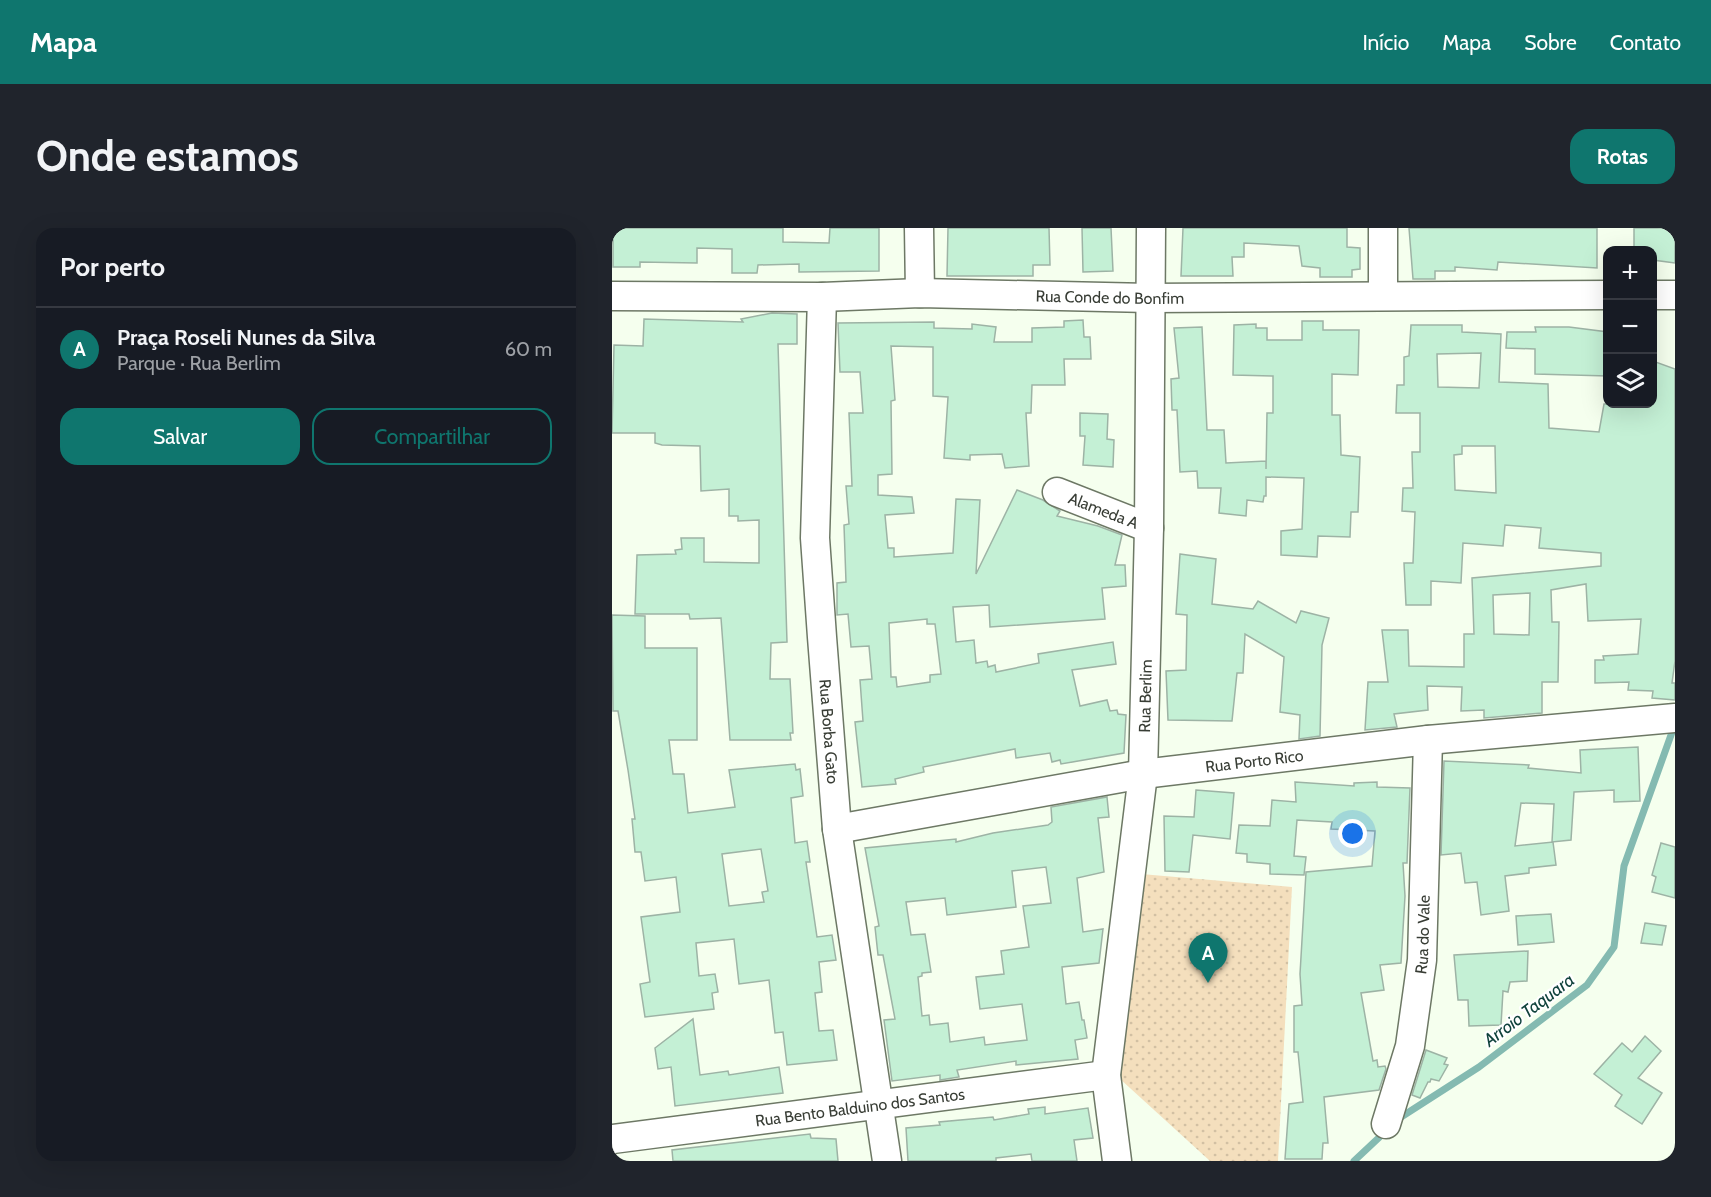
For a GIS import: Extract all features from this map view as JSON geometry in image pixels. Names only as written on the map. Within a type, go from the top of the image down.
[{"type":"street","points":[[919,228],[920,293]]},
{"type":"street","name":"Rua Berlim","points":[[1117,1161],[1106,1075],[1143,774],[1149,528],[1151,228]]},
{"type":"street","points":[[1383,228],[1383,295]]},
{"type":"street","name":"Rua Conde do Bonfim","points":[[612,296],[822,297],[920,293],[1149,298],[1603,295]]},
{"type":"street","points":[[1657,295],[1675,295]]},
{"type":"street","name":"Rua Borba Gato","points":[[822,297],[816,538],[837,830],[887,1161]]},
{"type":"street","name":"Alameda A","points":[[1057,492],[1149,528]]},
{"type":"street","name":"Rua Porto Rico","points":[[837,830],[1143,774],[1428,740],[1674,718]]},
{"type":"street","name":"Rua do Vale","points":[[1386,1124],[1410,1046],[1422,960],[1428,740]]},
{"type":"street","name":"Rua Bento Balduino dos Santos","points":[[614,1144],[879,1104],[1106,1075]]},
{"type":"shaded area","points":[[1141,874],[1292,887],[1278,1161],[1210,1161],[1119,1078]]},
{"type":"building","points":[[613,228],[783,228],[783,242],[829,243],[830,228],[879,228],[879,271],[799,272],[799,264],[758,265],[757,273],[732,273],[732,249],[697,248],[697,263],[640,262],[640,267],[613,267]]},
{"type":"building","points":[[948,228],[1049,228],[1050,265],[1033,265],[1033,276],[947,276]]},
{"type":"building","points":[[1082,228],[1111,228],[1113,271],[1083,272]]},
{"type":"building","points":[[1183,228],[1347,228],[1347,247],[1360,248],[1360,269],[1352,270],[1352,277],[1320,277],[1320,268],[1302,266],[1299,246],[1244,243],[1244,257],[1232,257],[1233,276],[1181,276]]},
{"type":"building","points":[[1409,228],[1597,228],[1597,268],[1498,262],[1497,270],[1455,267],[1455,271],[1435,271],[1435,279],[1413,279]]},
{"type":"building","points":[[1634,228],[1675,228],[1675,263],[1657,261],[1657,246],[1634,246]]},
{"type":"building","points":[[772,313],[797,314],[797,344],[778,344],[787,642],[771,643],[770,679],[790,679],[793,733],[790,733],[791,740],[730,740],[721,618],[690,619],[689,614],[635,614],[637,555],[676,554],[675,550],[682,549],[681,538],[704,538],[704,562],[759,563],[759,520],[738,521],[738,516],[729,516],[729,489],[701,491],[700,446],[655,443],[655,433],[612,433],[614,345],[643,346],[644,319],[743,322],[741,319]]},
{"type":"building","points":[[1083,320],[1084,337],[1090,337],[1091,359],[1064,359],[1065,385],[1032,385],[1031,413],[1026,413],[1029,466],[1005,468],[1002,454],[970,455],[970,460],[944,458],[948,397],[933,396],[933,347],[891,346],[895,400],[891,401],[892,474],[878,475],[878,495],[912,497],[914,513],[885,515],[888,548],[894,548],[894,557],[953,553],[956,499],[980,500],[976,574],[1017,490],[1043,500],[1060,511],[1057,516],[1098,526],[1122,535],[1115,565],[1125,565],[1126,586],[1102,588],[1105,619],[990,627],[989,605],[953,607],[956,642],[974,640],[976,663],[987,661],[988,667],[995,665],[996,672],[1039,663],[1038,654],[1113,642],[1116,664],[1072,670],[1080,706],[1107,700],[1110,711],[1117,710],[1118,714],[1126,715],[1124,753],[1061,764],[1060,760],[1052,762],[1050,753],[1016,758],[1015,749],[923,767],[924,772],[895,779],[896,784],[862,787],[855,722],[863,721],[860,680],[872,679],[869,646],[851,647],[848,614],[837,615],[837,583],[846,582],[844,525],[849,524],[846,486],[852,486],[849,413],[863,413],[860,372],[840,372],[838,323],[934,322],[934,328],[972,329],[972,324],[996,327],[994,342],[1032,342],[1032,328],[1064,327],[1064,321]],"holes":[[[927,619],[927,624],[935,624],[941,674],[930,675],[930,682],[897,687],[896,677],[891,677],[889,623]]]},
{"type":"building","points":[[1302,321],[1323,321],[1323,330],[1359,330],[1358,375],[1332,374],[1332,415],[1340,415],[1341,455],[1360,457],[1358,512],[1351,512],[1350,537],[1318,536],[1317,557],[1281,555],[1281,531],[1302,529],[1304,478],[1266,477],[1266,496],[1263,502],[1247,500],[1246,516],[1219,513],[1221,488],[1198,488],[1197,471],[1180,472],[1177,410],[1172,410],[1171,379],[1179,378],[1174,328],[1202,327],[1207,430],[1224,430],[1226,463],[1266,461],[1266,469],[1267,413],[1273,413],[1273,376],[1233,375],[1234,325],[1256,324],[1256,328],[1267,328],[1267,340],[1302,340]]},
{"type":"building","points":[[1411,325],[1462,325],[1462,332],[1501,334],[1499,382],[1548,384],[1549,428],[1599,432],[1603,408],[1657,408],[1657,362],[1675,369],[1675,661],[1672,683],[1675,683],[1675,700],[1652,698],[1653,691],[1628,690],[1629,682],[1595,683],[1595,660],[1604,660],[1603,656],[1638,654],[1641,619],[1588,621],[1586,584],[1551,590],[1552,622],[1559,622],[1558,682],[1542,682],[1542,713],[1484,718],[1484,710],[1461,711],[1462,687],[1427,686],[1428,710],[1394,714],[1397,727],[1365,730],[1368,682],[1388,682],[1382,630],[1408,630],[1409,666],[1464,667],[1464,634],[1474,634],[1472,578],[1601,566],[1601,553],[1539,548],[1541,528],[1505,525],[1503,546],[1463,543],[1461,583],[1431,581],[1431,605],[1406,605],[1404,563],[1413,563],[1415,512],[1402,511],[1403,488],[1413,488],[1412,452],[1420,452],[1420,413],[1396,413],[1397,385],[1404,385],[1404,357],[1409,356]],"holes":[[[1481,353],[1479,388],[1438,387],[1437,354]],[[1462,446],[1495,446],[1496,493],[1455,490],[1454,455],[1462,454]],[[1530,593],[1529,635],[1494,634],[1493,595]]]},
{"type":"building","points":[[1535,327],[1569,327],[1603,331],[1603,376],[1535,374],[1535,349],[1506,348],[1507,332],[1536,332]]},
{"type":"building","points":[[1080,413],[1108,414],[1107,439],[1114,440],[1113,467],[1083,465],[1085,436],[1080,436]]},
{"type":"building","points":[[1180,554],[1216,559],[1212,604],[1253,609],[1258,601],[1296,623],[1301,611],[1329,618],[1322,645],[1320,736],[1299,739],[1300,715],[1280,712],[1284,657],[1245,634],[1243,673],[1237,673],[1232,721],[1168,720],[1166,671],[1186,670],[1187,615],[1176,614]]},
{"type":"building","points":[[612,615],[645,616],[645,648],[697,648],[697,740],[669,740],[673,774],[684,774],[688,813],[735,807],[729,770],[795,764],[796,770],[800,769],[803,796],[791,798],[795,843],[807,841],[810,862],[806,862],[817,937],[832,935],[836,960],[819,962],[822,992],[815,993],[819,1031],[833,1030],[837,1060],[787,1065],[783,1032],[775,1033],[769,980],[739,984],[734,939],[696,943],[699,976],[715,974],[718,992],[712,993],[714,1009],[645,1017],[640,984],[650,982],[641,917],[680,912],[676,877],[645,881],[641,852],[635,852],[632,819],[635,819],[628,770],[618,711],[613,711]],"holes":[[[761,849],[768,891],[762,892],[764,902],[729,906],[722,854]]]},
{"type":"building","points":[[1638,747],[1640,801],[1614,802],[1614,790],[1574,792],[1571,840],[1552,842],[1554,804],[1521,803],[1515,846],[1553,842],[1556,865],[1529,868],[1529,873],[1505,876],[1509,911],[1481,915],[1477,882],[1465,883],[1461,853],[1441,855],[1444,761],[1529,765],[1528,768],[1581,773],[1580,750]]},
{"type":"building","points":[[1295,782],[1354,786],[1354,783],[1377,782],[1377,787],[1410,788],[1407,863],[1403,863],[1405,896],[1401,963],[1380,965],[1384,990],[1361,993],[1373,1061],[1377,1060],[1378,1067],[1385,1066],[1386,1069],[1379,1090],[1324,1097],[1328,1143],[1323,1143],[1322,1159],[1285,1159],[1289,1104],[1303,1102],[1298,1052],[1294,1052],[1294,1006],[1302,1005],[1300,974],[1306,872],[1372,866],[1375,831],[1331,829],[1332,822],[1297,820],[1294,856],[1306,857],[1304,875],[1270,874],[1270,864],[1247,862],[1247,854],[1236,853],[1239,825],[1270,826],[1272,800],[1296,802]]},
{"type":"building","points":[[1196,790],[1234,793],[1230,839],[1193,835],[1189,872],[1165,871],[1164,816],[1194,817]]},
{"type":"building","points":[[1107,797],[1109,817],[1098,818],[1104,872],[1077,878],[1083,932],[1103,929],[1099,963],[1062,967],[1066,1004],[1079,1002],[1082,1020],[1084,1020],[1087,1038],[1075,1040],[1078,1059],[1016,1065],[1016,1061],[957,1070],[959,1077],[940,1080],[940,1075],[892,1081],[884,1020],[895,1019],[883,955],[878,955],[875,927],[879,926],[865,848],[956,839],[956,842],[993,833],[1048,825],[1052,822],[1051,807]],"holes":[[[1046,867],[1051,903],[1023,906],[1029,947],[1001,951],[1004,974],[976,977],[980,1009],[1022,1004],[1027,1040],[985,1045],[984,1037],[950,1042],[948,1023],[930,1025],[929,1015],[922,1016],[918,977],[922,976],[922,973],[931,972],[925,934],[911,935],[906,902],[945,898],[947,915],[1016,907],[1012,871]]]},
{"type":"building","points":[[1661,843],[1675,847],[1675,898],[1652,892],[1656,877],[1652,875]]},
{"type":"building","points":[[1551,914],[1554,942],[1518,945],[1516,916]]},
{"type":"building","points":[[1645,923],[1666,926],[1662,945],[1641,943]]},
{"type":"building","points":[[1528,951],[1527,981],[1510,982],[1508,992],[1503,991],[1501,1025],[1469,1026],[1468,1000],[1458,1000],[1454,955]]},
{"type":"building","points":[[693,1019],[700,1075],[728,1071],[729,1075],[779,1067],[783,1093],[675,1106],[671,1067],[658,1069],[655,1048]]},
{"type":"building","points":[[1645,1036],[1661,1051],[1638,1078],[1662,1093],[1642,1124],[1615,1106],[1622,1095],[1594,1074],[1622,1043],[1632,1052]]},
{"type":"building","points":[[1426,1050],[1447,1058],[1444,1064],[1448,1065],[1439,1081],[1431,1079],[1428,1082],[1420,1098],[1412,1095]]},
{"type":"building","points":[[1045,1107],[1045,1114],[1088,1108],[1093,1138],[1074,1140],[1077,1161],[1032,1161],[1031,1154],[996,1158],[996,1161],[908,1161],[906,1128],[940,1125],[939,1122],[993,1117],[994,1120],[1029,1114],[1028,1109]]},
{"type":"building","points":[[810,1134],[811,1138],[836,1139],[838,1161],[673,1161],[672,1150]]},
{"type":"waterway","name":"Arroio Taquara","points":[[1398,1119],[1479,1067],[1587,985],[1614,947],[1624,866],[1675,724]]},
{"type":"waterway","name":"Arroio Taquara","points":[[1354,1161],[1386,1131]]},
{"type":"place","name":"Praça Roseli Nunes da Silva","points":[[1208,983]]}]
